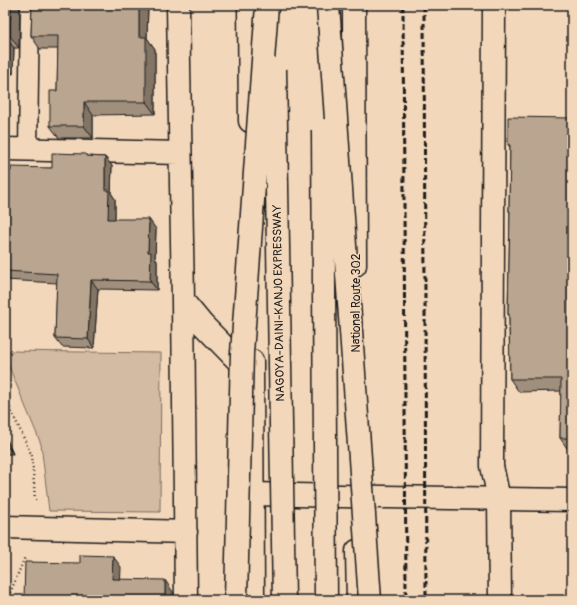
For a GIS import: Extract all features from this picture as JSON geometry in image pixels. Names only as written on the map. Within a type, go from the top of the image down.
[{"type":"main road","points":[[178,5],[186,600]]},
{"type":"main road","points":[[249,5],[253,600]]},
{"type":"main road","points":[[236,600],[242,352],[267,5]]},
{"type":"main road","name":"NAGOYA-DAINI-KANJO EXPRESSWAY","points":[[274,5],[284,600]]},
{"type":"main road","points":[[323,5],[326,600]]},
{"type":"main road","points":[[328,5],[370,600]]},
{"type":"main road","name":"National Route 302","points":[[354,5],[358,600]]},
{"type":"main road","points":[[494,5],[492,466],[499,499],[500,600]]},
{"type":"main road","points":[[5,149],[180,153]]},
{"type":"main road","points":[[183,301],[202,324],[252,375]]},
{"type":"main road","points":[[252,494],[572,500]]},
{"type":"main road","points":[[5,527],[186,532]]},
{"type":"lane","points":[[28,150],[30,5]]},
{"type":"shaded area","points":[[5,351],[161,353],[160,512],[49,511],[41,444],[5,357]]},
{"type":"building","points":[[5,5],[11,5],[10,36],[5,36]]},
{"type":"building","points":[[32,5],[139,5],[139,37],[146,37],[146,102],[84,102],[84,126],[50,126],[50,91],[57,91],[58,36],[31,36]]},
{"type":"building","points":[[508,117],[572,118],[572,438],[560,438],[561,379],[510,379],[508,314],[510,145],[508,145]]},
{"type":"building","points":[[52,153],[86,154],[86,156],[105,157],[105,190],[109,190],[108,219],[149,219],[148,252],[151,252],[150,281],[91,280],[88,339],[55,338],[57,274],[5,271],[5,171],[11,171],[11,167],[52,168]]},
{"type":"building","points":[[80,555],[113,556],[112,579],[165,580],[165,600],[24,600],[25,562],[80,563]]},
{"type":"railway","points":[[403,5],[406,600]]},
{"type":"railway","points":[[424,5],[426,600]]}]
